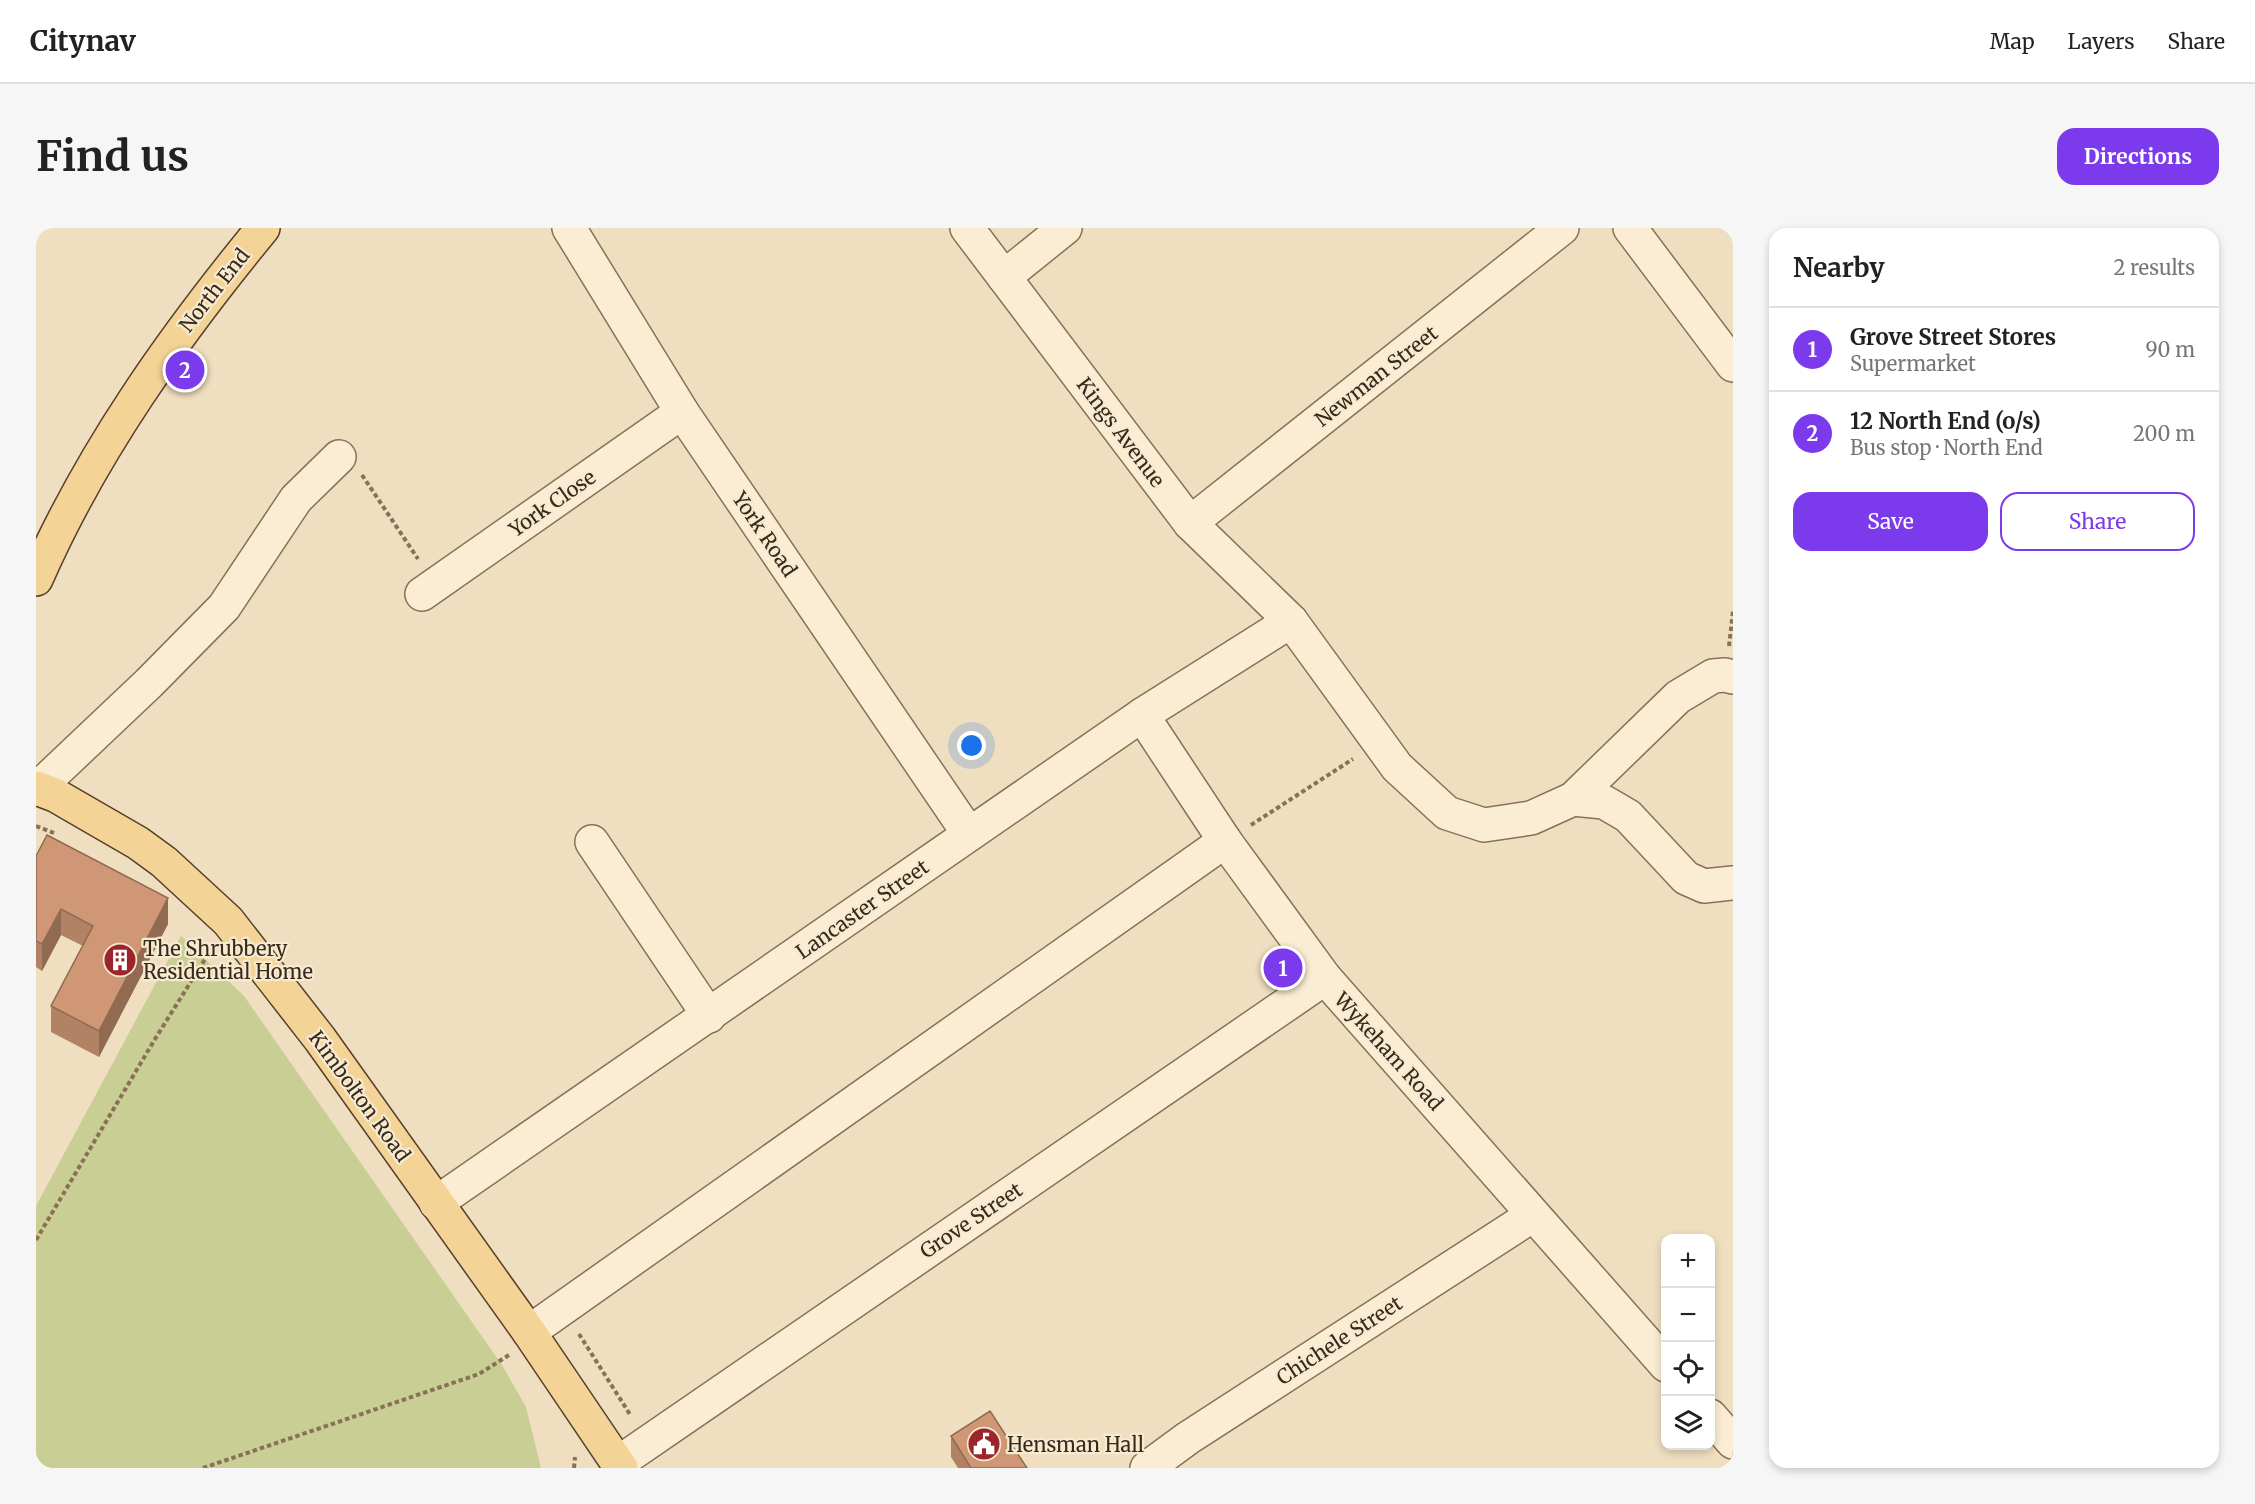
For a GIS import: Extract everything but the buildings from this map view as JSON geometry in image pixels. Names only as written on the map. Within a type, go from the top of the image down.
[{"type":"main road","name":"North End","points":[[36,579],[72,507],[115,432],[172,344],[263,228]]},
{"type":"main road","name":"Kimbolton Road","points":[[36,788],[55,795],[138,843],[164,862],[228,921],[320,1039],[436,1203],[513,1344],[620,1466]]},
{"type":"street","name":"York Road","points":[[570,228],[682,411],[969,834]]},
{"type":"street","name":"Kings Avenue","points":[[967,228],[1190,523],[1291,621],[1397,767],[1447,813],[1484,825],[1531,818],[1573,799]]},
{"type":"street","points":[[1004,277],[1065,228]]},
{"type":"street","name":"Newman Street","points":[[1190,523],[1562,228]]},
{"type":"street","points":[[1630,228],[1733,365]]},
{"type":"street","name":"York Close","points":[[429,589],[682,411]]},
{"type":"street","points":[[36,788],[150,683],[224,608],[296,499],[350,466]]},
{"type":"street","name":"Lancaster Street","points":[[436,1203],[1142,715],[1291,621]]},
{"type":"street","points":[[1573,799],[1678,697],[1713,676],[1733,677]]},
{"type":"street","name":"Wykeham Road","points":[[1142,715],[1225,841],[1325,978],[1661,1360]]},
{"type":"street","points":[[1573,799],[1604,802],[1628,816],[1686,878],[1704,886],[1733,883]]},
{"type":"street","points":[[513,1344],[1225,841]]},
{"type":"street","points":[[592,842],[709,1016]]},
{"type":"street","name":"Grove Street","points":[[620,1466],[648,1442],[1325,978]]},
{"type":"street","name":"Chichele Street","points":[[1147,1468],[1188,1438],[1533,1215]]},
{"type":"path","points":[[350,466],[429,589]]},
{"type":"path","points":[[1225,841],[1379,743]]},
{"type":"path","points":[[36,826],[39,825],[57,834]]},
{"type":"path","points":[[36,1240],[228,921]]},
{"type":"path","points":[[577,1331],[648,1442]]},
{"type":"path","points":[[513,1344],[515,1363]]},
{"type":"path","points":[[203,1468],[479,1374],[513,1344]]},
{"type":"green space","points":[[181,936],[244,996],[502,1365],[526,1407],[541,1468],[36,1468],[36,1206]]},
{"type":"place","name":"12 North End (o/s)","points":[[185,370]]},
{"type":"place","name":"The Shrubbery Residential Home","points":[[120,960]]},
{"type":"place","name":"Grove Street Stores","points":[[1283,968]]},
{"type":"place","name":"Hensman Hall","points":[[984,1444]]}]
